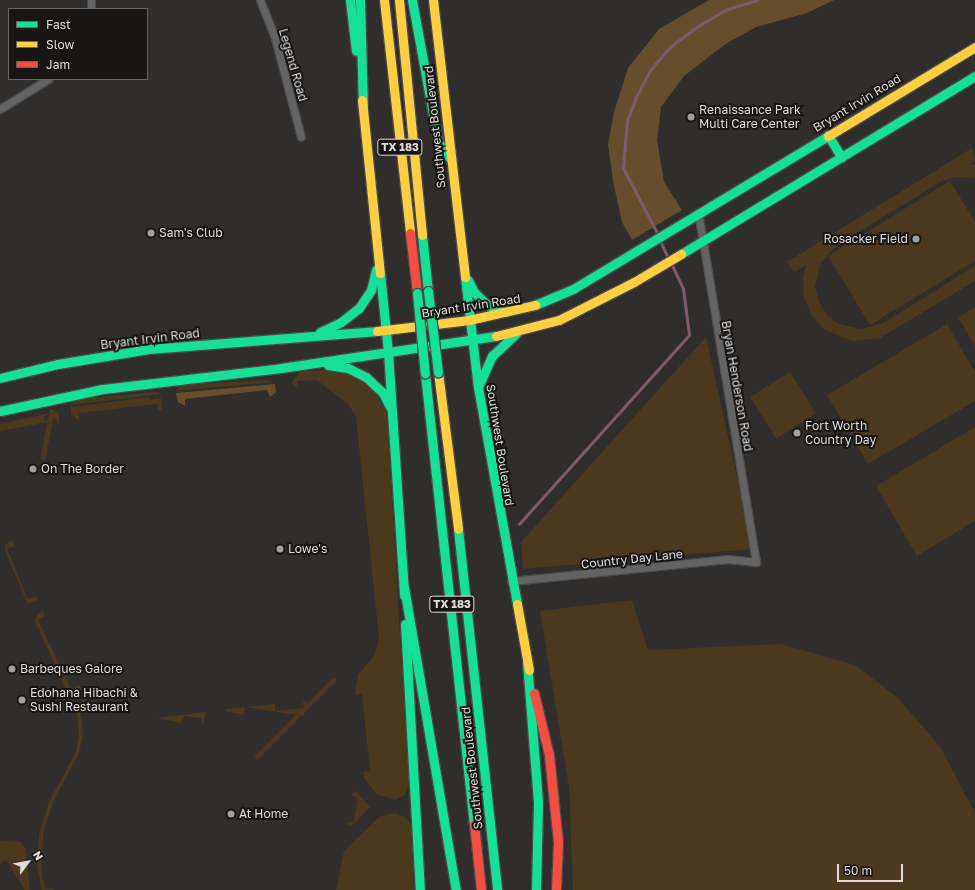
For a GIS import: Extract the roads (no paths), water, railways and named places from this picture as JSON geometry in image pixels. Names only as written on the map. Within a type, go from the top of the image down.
[{"type":"main road","points":[[350,0],[363,107],[388,352],[404,586],[420,890]]},
{"type":"main road","points":[[360,0],[363,107]]},
{"type":"main road","name":"Southwest Boulevard","points":[[384,0],[425,374],[448,567],[480,890]]},
{"type":"main road","name":"Southwest Boulevard","points":[[399,0],[428,291],[462,559],[497,890]]},
{"type":"main road","points":[[412,0],[438,142],[450,158]]},
{"type":"main road","name":"Southwest Boulevard","points":[[433,0],[450,158],[478,387],[511,582],[527,662],[549,756],[558,842],[556,890]]},
{"type":"main road","name":"Bryant Irvin Road","points":[[0,378],[58,364],[149,349],[386,330],[469,320],[510,313],[558,296],[975,47]]},
{"type":"main road","points":[[0,411],[103,389],[314,364],[388,352],[472,341],[519,332],[586,308],[653,271],[975,76]]},
{"type":"main road","points":[[828,135],[842,157]]},
{"type":"main road","points":[[313,335],[352,316],[366,301],[375,280],[378,252]]},
{"type":"main road","points":[[463,267],[474,292],[484,302],[498,311],[510,313]]},
{"type":"main road","points":[[478,387],[492,356],[519,332]]},
{"type":"main road","points":[[314,364],[348,368],[366,376],[383,393],[392,414]]},
{"type":"main road","points":[[404,586],[456,890]]},
{"type":"main road","points":[[527,662],[538,803],[536,890]]},
{"type":"street","name":"Legend Road","points":[[260,0],[275,38],[301,137]]},
{"type":"street","points":[[0,109],[46,80]]},
{"type":"street","name":"Bryan Henderson Road","points":[[698,213],[756,562]]},
{"type":"street","name":"Country Day Lane","points":[[511,582],[728,559],[756,562]]},
{"type":"waterway","points":[[658,235],[623,168],[627,121],[637,95],[651,69],[670,47],[698,26],[728,9],[757,0]]},
{"type":"waterway","points":[[660,240],[668,257]]},
{"type":"waterway","points":[[519,524],[689,335],[683,289],[671,263]]},
{"type":"place","name":"Renaissance Park Multi Care Center","points":[[691,117]]},
{"type":"place","name":"Sam's Club","points":[[151,233]]},
{"type":"place","name":"Rosacker Field","points":[[916,239]]},
{"type":"place","name":"Fort Worth Country Day","points":[[797,433]]},
{"type":"place","name":"On The Border","points":[[33,469]]},
{"type":"place","name":"Lowe's","points":[[280,549]]},
{"type":"place","name":"Barbeques Galore","points":[[12,669]]},
{"type":"place","name":"Edohana Hibachi & Sushi Restaurant","points":[[22,700]]},
{"type":"place","name":"At Home","points":[[231,814]]}]
